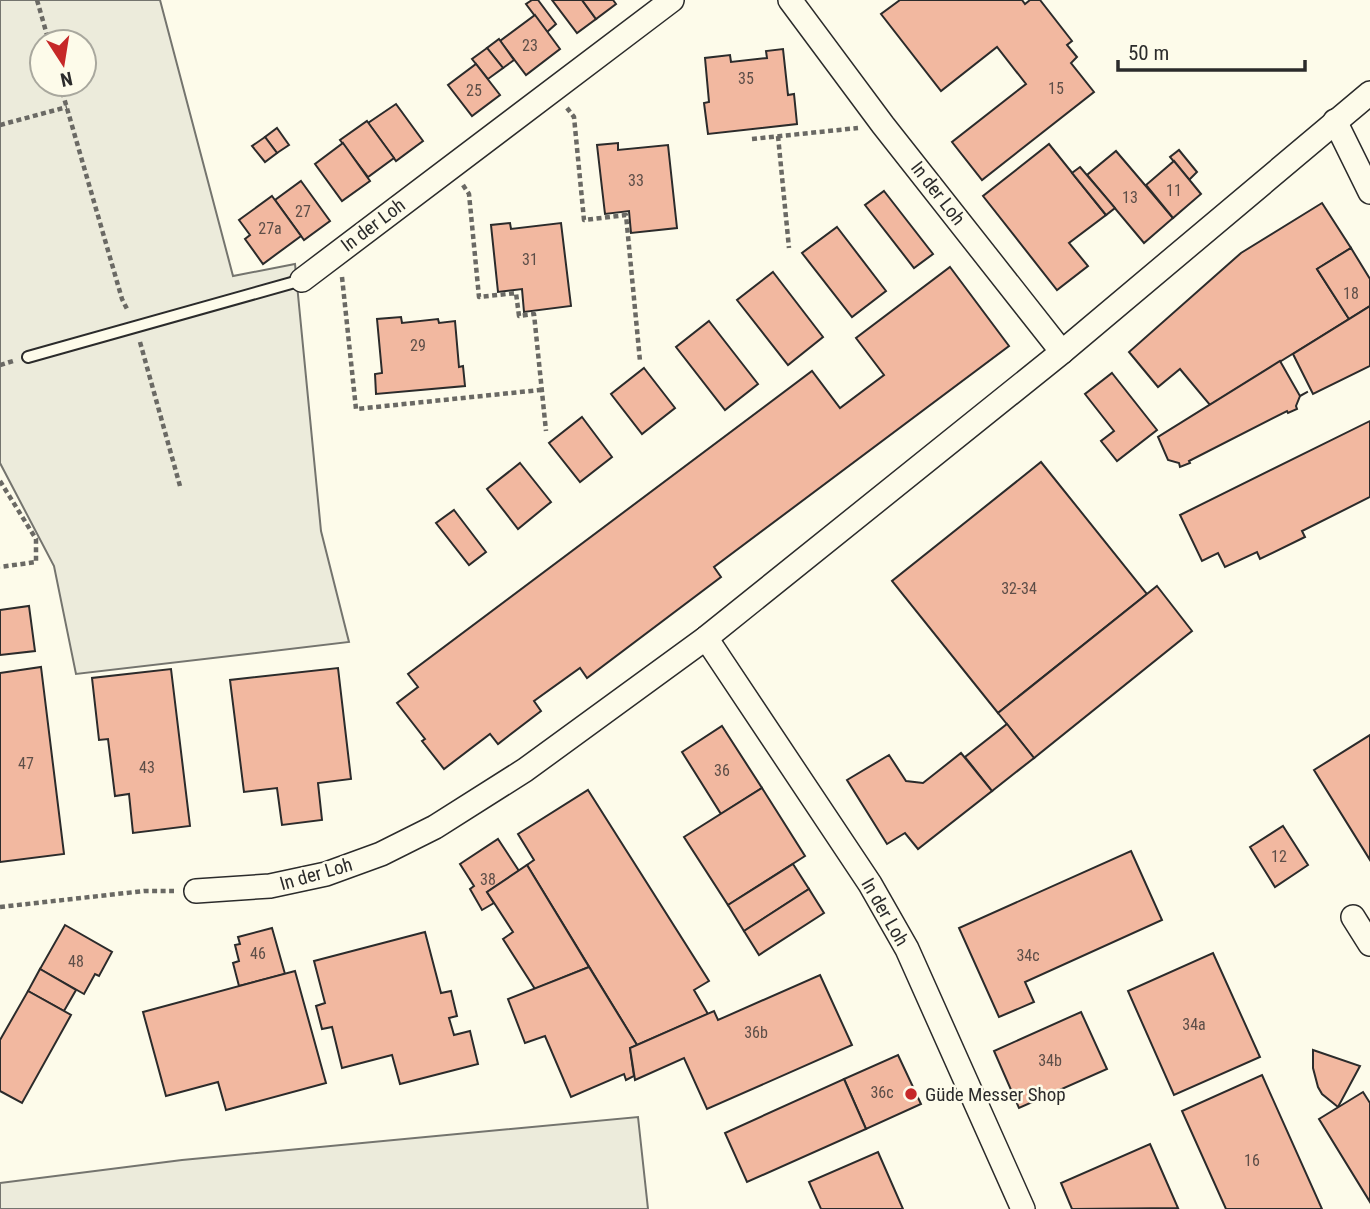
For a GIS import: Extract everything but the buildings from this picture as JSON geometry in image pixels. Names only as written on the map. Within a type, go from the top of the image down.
[{"type":"street","name":"In der Loh","points":[[302,280],[672,0]]},
{"type":"street","name":"In der Loh","points":[[790,0],[883,125],[1062,352]]},
{"type":"street","name":"In der Loh","points":[[196,891],[270,887],[326,874],[381,854],[435,827],[525,771],[706,638],[1062,352],[1370,93]]},
{"type":"street","points":[[1335,121],[1370,192]]},
{"type":"street","name":"In der Loh","points":[[706,638],[870,884],[907,949],[1023,1209]]},
{"type":"street","points":[[1353,917],[1370,944]]},
{"type":"lane","name":"In der Loh","points":[[28,357],[302,280]]},
{"type":"path","points":[[37,0],[45,28]]},
{"type":"path","points":[[553,88],[574,117],[584,220],[625,215],[640,361]]},
{"type":"path","points":[[65,98],[122,299],[135,327],[180,486]]},
{"type":"path","points":[[0,125],[67,107]]},
{"type":"path","points":[[752,139],[883,125]]},
{"type":"path","points":[[778,136],[789,248]]},
{"type":"path","points":[[451,167],[469,194],[479,297],[516,293],[519,316],[534,314],[546,431]]},
{"type":"path","points":[[340,251],[356,409],[540,390]]},
{"type":"path","points":[[0,481],[36,539],[36,562],[0,567]]},
{"type":"path","points":[[0,907],[144,891],[196,891]]},
{"type":"shaded area","points":[[0,0],[160,0],[233,276],[295,264],[321,531],[349,642],[76,674],[54,566],[0,463]]},
{"type":"shaded area","points":[[638,1117],[648,1209],[0,1209],[0,1183],[182,1160]]},
{"type":"fence","points":[[1300,396],[1311,390]]},
{"type":"place","name":"Güde Messer Shop","points":[[911,1094]]}]
